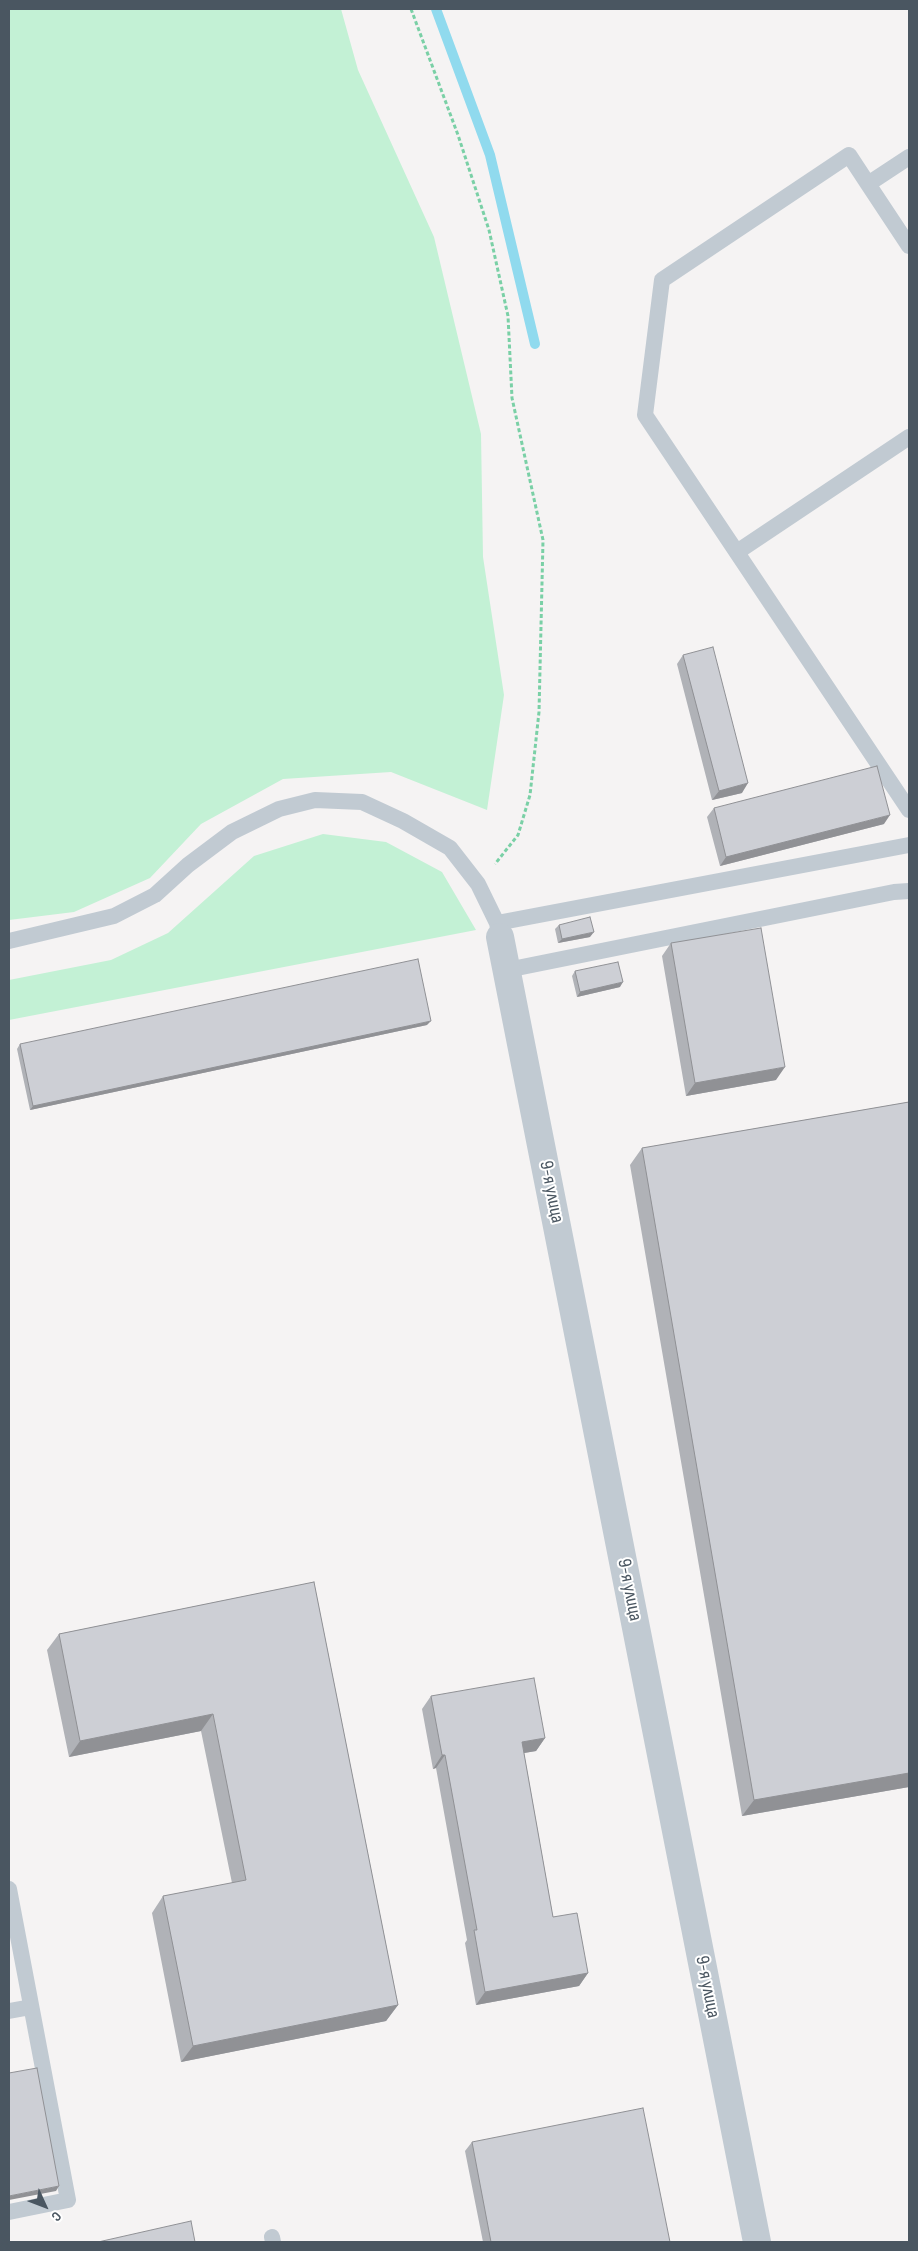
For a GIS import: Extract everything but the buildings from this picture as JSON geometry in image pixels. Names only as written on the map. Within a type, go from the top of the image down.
[{"type":"street","name":"9-я улица","points":[[498,930],[757,2242]]},
{"type":"lane","points":[[909,246],[849,155],[662,280],[645,414],[909,810]]},
{"type":"lane","points":[[868,184],[909,157]]},
{"type":"lane","points":[[737,552],[909,437]]},
{"type":"lane","points":[[9,941],[114,916],[155,895],[188,866],[232,832],[279,809],[316,800],[362,802],[403,821],[450,848],[478,884],[498,930],[909,845]]},
{"type":"lane","points":[[507,970],[894,892],[909,891]]},
{"type":"lane","points":[[9,1889],[68,2200],[9,2212]]},
{"type":"lane","points":[[9,2011],[31,2007]]},
{"type":"path","points":[[411,9],[458,135],[489,230],[508,316],[512,398],[543,540],[539,712],[530,795],[518,836],[478,884]]},
{"type":"green space","points":[[9,9],[341,9],[358,70],[434,237],[481,434],[483,557],[504,695],[487,810],[391,772],[283,779],[201,824],[150,878],[74,912],[9,920]]},
{"type":"green space","points":[[323,834],[386,842],[442,872],[476,930],[9,1020],[9,980],[111,960],[168,933],[254,856]]},
{"type":"waterway","points":[[436,9],[490,155],[535,344]]}]
